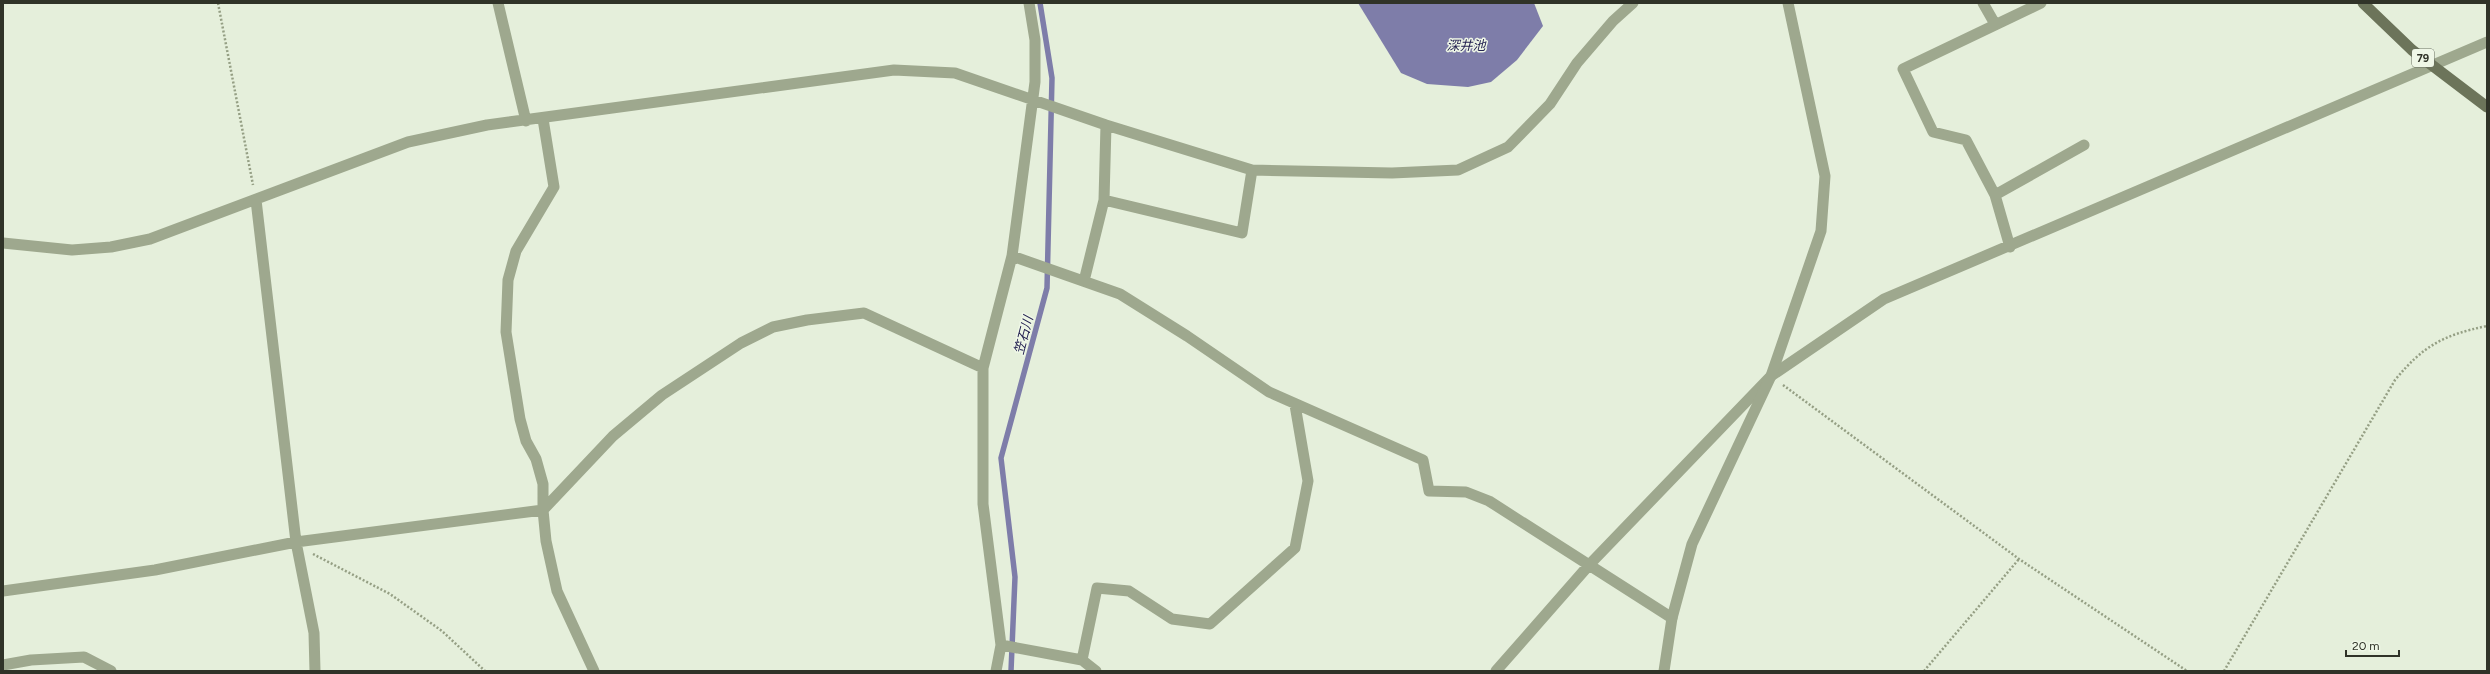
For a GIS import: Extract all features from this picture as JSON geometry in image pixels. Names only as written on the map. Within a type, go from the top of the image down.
[{"type":"main road","name":"79","points":[[2363,3],[2412,50],[2487,107]]},
{"type":"street","points":[[498,3],[526,121]]},
{"type":"street","points":[[996,671],[1001,646],[983,504],[983,368],[1012,256],[1033,100],[1035,40],[1029,3]]},
{"type":"street","points":[[3,243],[72,250],[111,247],[150,240],[408,142],[487,125],[543,119],[894,70],[954,73],[1106,124],[1252,170],[1392,173],[1458,170],[1508,147],[1550,104],[1577,63],[1613,21],[1634,3]]},
{"type":"street","points":[[1664,671],[1672,618],[1692,544],[1771,376],[1821,231],[1825,176],[1788,3]]},
{"type":"street","points":[[1983,3],[1995,24]]},
{"type":"street","points":[[2010,247],[1994,195],[1966,140],[1933,132],[1903,69],[2042,3]]},
{"type":"street","points":[[1496,671],[1589,565],[1771,376],[1884,299],[2010,247],[2487,42]]},
{"type":"street","points":[[543,119],[554,187],[516,251],[508,280],[506,332],[520,419],[526,441],[536,459],[543,484],[543,510],[546,541],[557,590],[594,671]]},
{"type":"street","points":[[1084,281],[1104,200],[1106,124]]},
{"type":"street","points":[[1994,195],[2084,145]]},
{"type":"street","points":[[1104,200],[1242,233],[1252,170]]},
{"type":"street","points":[[256,200],[296,542],[314,634],[315,671]]},
{"type":"street","points":[[1012,256],[1120,294],[1269,392],[1295,405],[1423,460],[1429,491],[1466,492],[1489,501],[1672,618]]},
{"type":"street","points":[[3,592],[155,570],[296,542],[543,510],[613,436],[662,395],[741,343],[773,327],[807,320],[864,313],[983,368]]},
{"type":"street","points":[[1082,660],[1096,588],[1129,591],[1172,619],[1210,624],[1295,548],[1308,481],[1295,405]]},
{"type":"street","points":[[1001,646],[1082,660],[1096,671]]},
{"type":"street","points":[[3,665],[31,660],[84,657],[111,671]]},
{"type":"path","points":[[218,3],[256,200]]},
{"type":"path","points":[[2224,671],[2395,380],[2413,358],[2428,346],[2448,336],[2487,326]]},
{"type":"path","points":[[1771,376],[2019,559],[2187,671]]},
{"type":"path","points":[[296,542],[319,557],[390,594],[442,631],[485,671]]},
{"type":"path","points":[[1924,671],[2019,559]]},
{"type":"water","name":"深井池","points":[[1358,3],[1534,3],[1543,26],[1517,60],[1491,82],[1468,87],[1427,84],[1401,73]]},
{"type":"waterway","name":"笠石川","points":[[1011,671],[1015,577],[1001,458],[1047,288],[1052,78],[1040,3]]}]
